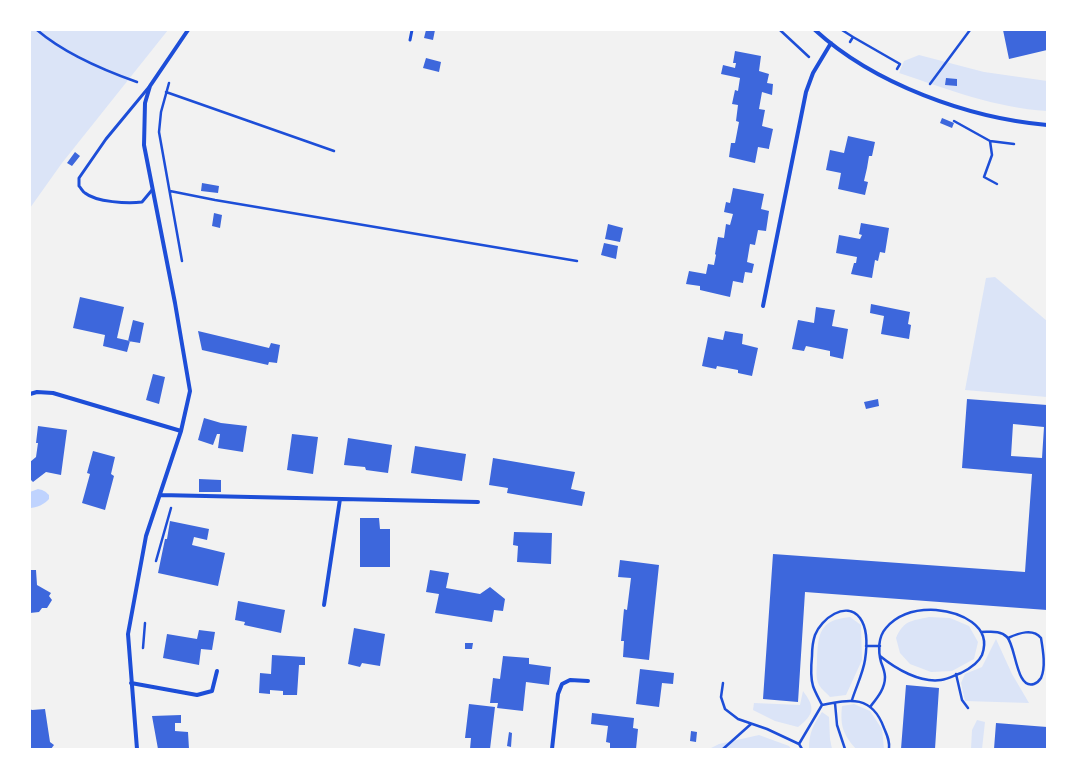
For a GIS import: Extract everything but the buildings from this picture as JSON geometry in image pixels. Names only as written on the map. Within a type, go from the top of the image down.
[{"type":"street","points":[[137,749],[128,634],[146,536],[181,431],[190,391],[175,304],[144,145],[145,103],[150,86],[188,30]]},
{"type":"street","points":[[815,30],[862,66],[922,94],[983,115],[1047,126]]},
{"type":"street","points":[[763,306],[806,92],[813,73],[831,43]]},
{"type":"street","points":[[30,394],[37,392],[53,393],[181,431]]},
{"type":"street","points":[[160,495],[478,502]]},
{"type":"street","points":[[324,605],[340,499]]},
{"type":"street","points":[[131,683],[197,695],[212,691],[218,671]]},
{"type":"street","points":[[552,749],[558,694],[562,684],[570,680],[588,681]]},
{"type":"lane","points":[[410,40],[412,30]]},
{"type":"lane","points":[[150,86],[106,139],[79,178],[78,186],[86,194],[103,200],[124,203],[142,202],[152,190]]},
{"type":"path","points":[[37,30],[74,55],[122,76],[334,151]]},
{"type":"path","points":[[780,30],[818,65]]},
{"type":"path","points":[[842,30],[900,64],[892,80]]},
{"type":"path","points":[[922,94],[970,30]]},
{"type":"path","points":[[850,42],[853,37]]},
{"type":"path","points":[[890,64],[892,59]]},
{"type":"path","points":[[170,80],[161,112],[159,132],[183,268]]},
{"type":"path","points":[[947,118],[961,124],[990,141],[1014,144]]},
{"type":"path","points":[[990,141],[992,155],[984,177],[997,184]]},
{"type":"path","points":[[170,191],[215,200],[577,261]]},
{"type":"path","points":[[154,568],[175,495]]},
{"type":"path","points":[[870,706],[882,690],[884,684],[885,677],[880,656],[881,635],[890,624],[905,614],[919,610],[945,611],[959,615],[971,620],[981,632],[983,640],[982,655],[972,667],[941,680],[925,679],[897,668],[880,656]]},
{"type":"path","points":[[822,705],[813,685],[811,667],[813,644],[818,628],[824,621],[832,614],[844,611],[852,612],[860,617],[864,626],[866,646],[862,674],[852,700]]},
{"type":"path","points":[[143,652],[145,617]]},
{"type":"path","points":[[981,632],[1001,632],[1008,638],[1019,674],[1024,682],[1030,685],[1035,684],[1040,680],[1042,672],[1042,638],[1038,634],[1034,633],[1020,633],[1008,638]]},
{"type":"path","points":[[1042,644],[1047,644]]},
{"type":"path","points":[[866,646],[880,646]]},
{"type":"path","points":[[956,674],[962,700],[968,708]]},
{"type":"path","points":[[723,683],[721,697],[725,709],[738,719],[767,729],[799,744],[802,749]]},
{"type":"path","points":[[799,744],[822,705],[852,700],[859,701],[870,706],[881,719],[890,744],[889,749]]},
{"type":"path","points":[[835,702],[836,725],[845,749]]},
{"type":"path","points":[[723,749],[751,724]]},
{"type":"shaded area","points":[[30,30],[168,30],[62,163],[30,208]]},
{"type":"shaded area","points":[[919,55],[984,72],[1047,81],[1047,111],[990,102],[899,73],[904,61]]},
{"type":"shaded area","points":[[995,277],[1047,321],[1047,397],[965,390],[986,278]]},
{"type":"shaded area","points":[[850,617],[861,625],[862,660],[846,695],[830,697],[820,687],[817,679],[818,643],[822,630],[826,625],[832,621]]},
{"type":"shaded area","points":[[929,617],[950,618],[969,626],[978,642],[974,659],[952,671],[931,672],[910,664],[900,653],[896,638],[905,624]]},
{"type":"shaded area","points":[[996,639],[1012,674],[1029,703],[965,701],[961,683],[965,674],[982,667]]},
{"type":"shaded area","points":[[803,691],[810,702],[811,710],[808,718],[798,727],[775,721],[753,710],[754,703],[800,705]]},
{"type":"shaded area","points":[[854,704],[870,711],[882,729],[884,749],[856,749],[848,739],[842,724],[842,706]]},
{"type":"shaded area","points":[[822,712],[829,717],[832,749],[809,749],[812,729]]},
{"type":"shaded area","points":[[977,720],[985,722],[982,749],[971,749],[972,730]]},
{"type":"shaded area","points":[[759,735],[789,746],[791,749],[709,749],[719,744]]},
{"type":"water","points":[[38,489],[48,494],[49,499],[45,503],[30,508],[30,492]]}]
